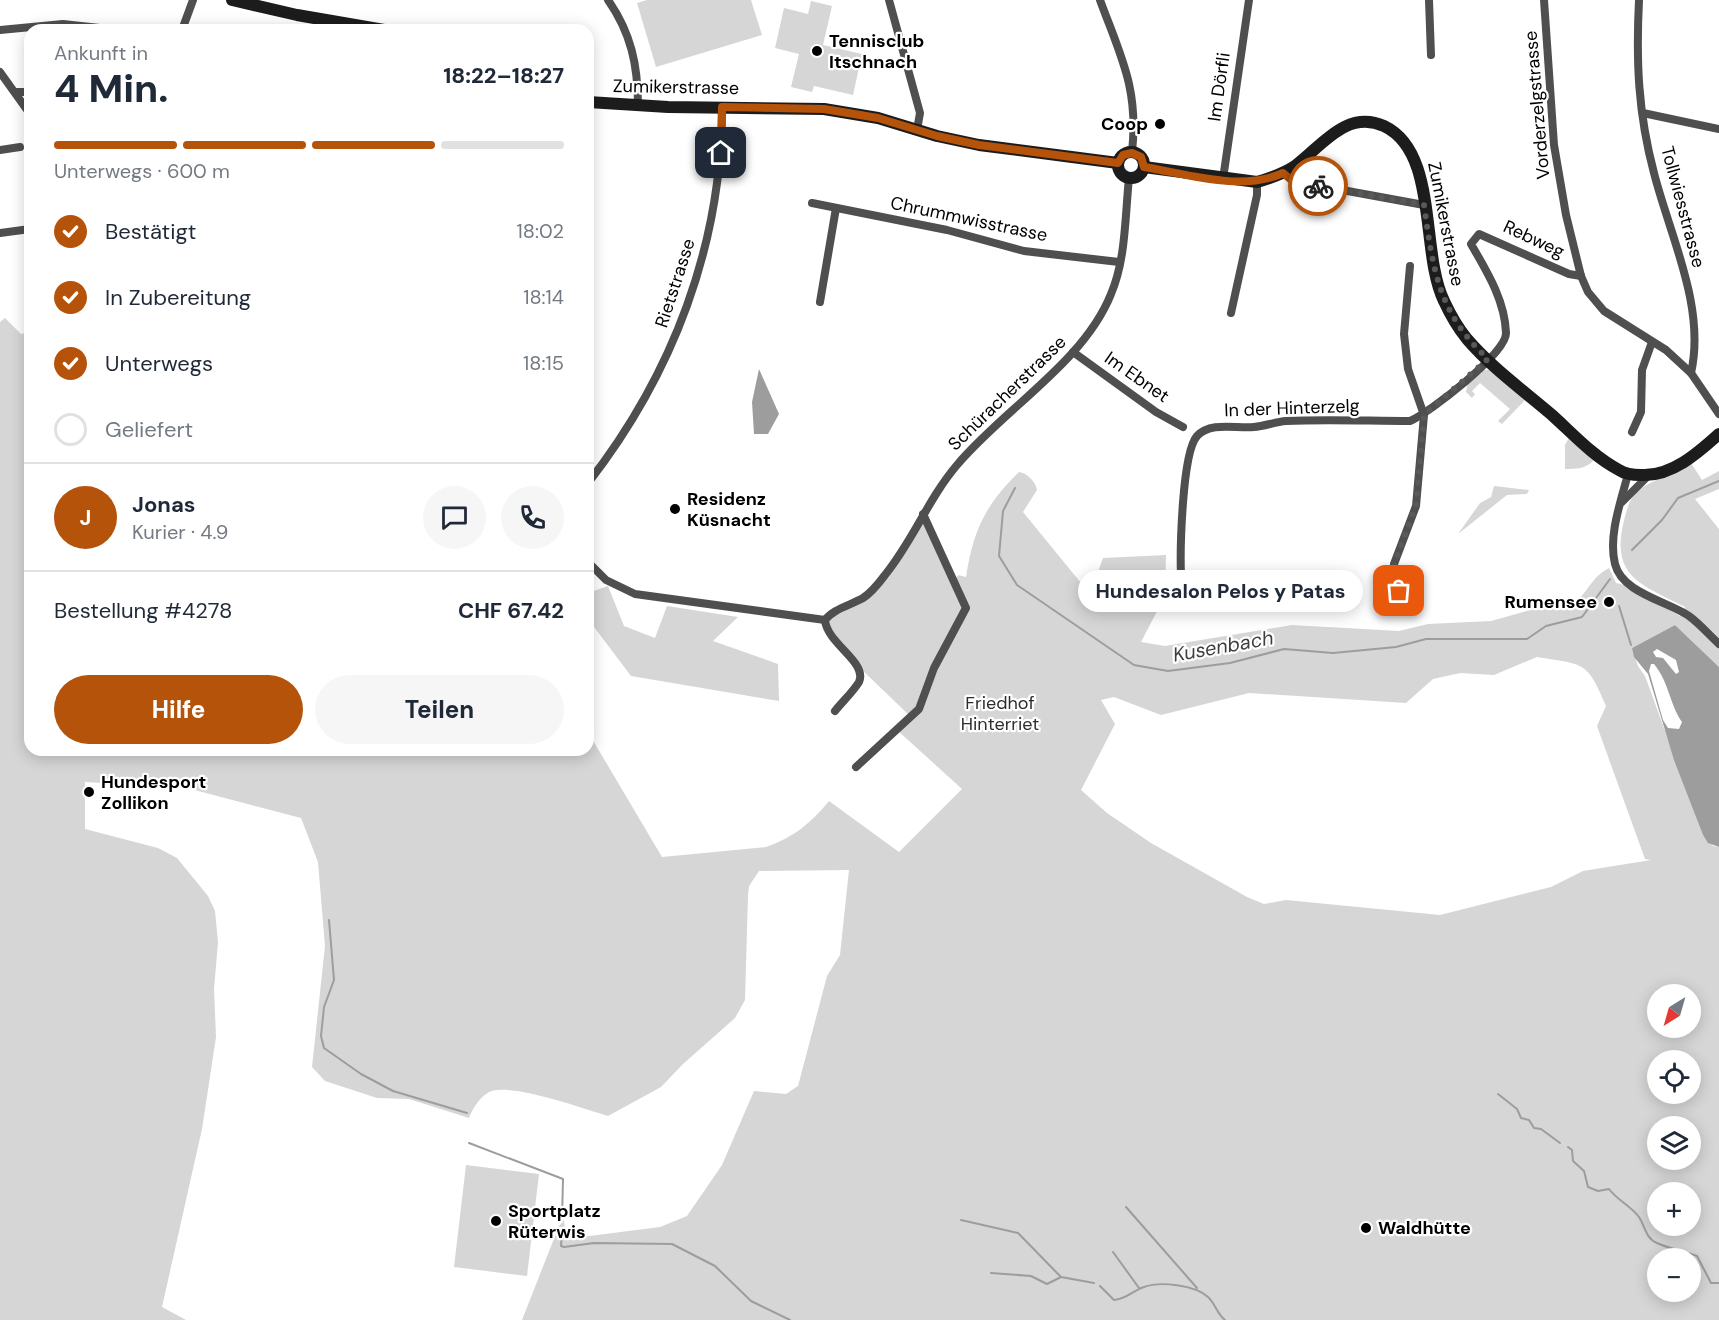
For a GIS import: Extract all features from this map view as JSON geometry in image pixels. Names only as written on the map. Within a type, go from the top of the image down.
[{"type":"main road","points":[[232,0],[342,24]]},
{"type":"main road","name":"Zumikerstrasse","points":[[594,102],[638,106],[824,109],[878,118],[979,145],[1118,163]]},
{"type":"main road","name":"Zumikerstrasse","points":[[1144,167],[1257,182],[1283,173],[1336,131],[1355,123],[1375,123],[1396,134],[1412,153],[1418,169],[1433,267],[1442,298],[1461,331],[1488,359],[1599,455],[1620,471],[1628,474]]},
{"type":"main road","points":[[1132,153],[1141,157],[1144,167],[1139,176],[1129,178],[1120,173],[1118,163],[1123,155],[1132,153]]},
{"type":"main road","points":[[1628,474],[1650,475],[1664,472],[1689,459],[1719,434]]},
{"type":"street","points":[[184,24],[193,0]]},
{"type":"street","points":[[609,0],[630,37],[634,54],[638,106]]},
{"type":"street","points":[[889,0],[920,113],[917,130]]},
{"type":"street","points":[[1100,0],[1131,81],[1134,109],[1132,153]]},
{"type":"street","name":"Im Dörfli","points":[[1223,179],[1249,0]]},
{"type":"street","points":[[1429,0],[1431,55]]},
{"type":"street","name":"Vorderzelgstrasse","points":[[1544,0],[1554,146],[1566,215],[1581,276]]},
{"type":"street","name":"Tollwiesstrasse","points":[[1639,0],[1636,63],[1653,171],[1687,286],[1695,355],[1691,373]]},
{"type":"street","points":[[0,30],[24,28]]},
{"type":"street","points":[[1,76],[24,105]]},
{"type":"street","points":[[16,92],[24,92]]},
{"type":"street","name":"Rietstrasse","points":[[594,474],[637,413],[685,317],[716,202],[722,107]]},
{"type":"street","points":[[1643,113],[1719,129]]},
{"type":"street","points":[[0,150],[21,147]]},
{"type":"street","points":[[1283,173],[1293,181],[1424,205]]},
{"type":"street","name":"Schüracherstrasse","points":[[825,620],[829,614],[866,596],[886,574],[934,494],[985,433],[1073,352],[1093,327],[1112,294],[1119,262],[1129,178]]},
{"type":"street","points":[[1231,313],[1257,195],[1257,182]]},
{"type":"street","name":"Chrummwisstrasse","points":[[812,203],[947,231],[1024,251],[1119,262]]},
{"type":"street","points":[[820,302],[836,208]]},
{"type":"street","points":[[0,233],[24,230]]},
{"type":"street","name":"Rebweg","points":[[1424,415],[1488,359],[1502,345],[1506,335],[1492,281],[1471,244],[1476,236],[1484,235],[1569,274],[1581,276],[1588,292],[1604,311],[1666,350],[1691,373]]},
{"type":"street","points":[[1399,591],[1394,564],[1416,506],[1424,415],[1412,385],[1406,346],[1410,267]]},
{"type":"street","points":[[1632,432],[1641,412],[1642,370],[1652,342]]},
{"type":"street","name":"Im Ebnet","points":[[1073,352],[1156,412],[1183,427]]},
{"type":"street","points":[[1691,373],[1719,414]]},
{"type":"street","name":"In der Hinterzelg","points":[[1181,576],[1180,547],[1191,445],[1198,435],[1209,428],[1254,427],[1284,421],[1410,422],[1424,415]]},
{"type":"street","points":[[1628,474],[1614,542],[1617,569],[1637,589],[1691,618],[1719,644]]},
{"type":"street","points":[[1620,505],[1650,475]]},
{"type":"street","points":[[856,767],[920,709],[934,668],[964,613],[964,599],[923,514]]},
{"type":"street","points":[[594,568],[606,580],[635,594],[825,620],[829,636],[856,662],[861,674],[858,682],[835,711]]},
{"type":"green space","points":[[647,0],[751,0],[762,35],[656,67],[637,3]]},
{"type":"green space","name":"Tennisclub Itschnach","points":[[811,1],[832,6],[823,45],[862,54],[853,95],[814,86],[812,92],[791,87],[799,54],[775,48],[784,8],[808,14]]},
{"type":"green space","name":"Friedhof Hinterriet","points":[[5,318],[21,334],[24,333],[24,756],[594,756],[594,742],[662,857],[766,847],[801,829],[829,801],[899,852],[962,789],[897,730],[911,717],[859,667],[825,620],[866,596],[923,514],[955,580],[958,575],[966,577],[972,546],[982,520],[997,496],[1019,472],[1031,478],[1037,490],[1023,512],[1090,594],[1103,558],[1166,555],[1165,596],[1141,642],[1165,646],[1292,625],[1399,631],[1428,624],[1491,621],[1552,604],[1565,609],[1579,599],[1597,577],[1609,568],[1616,583],[1624,585],[1680,616],[1685,607],[1645,586],[1627,569],[1622,557],[1621,543],[1625,516],[1638,491],[1691,463],[1702,480],[1719,471],[1719,489],[1695,499],[1719,529],[1719,667],[1675,625],[1632,648],[1638,666],[1645,676],[1703,835],[1713,846],[1719,847],[1719,1320],[522,1320],[559,1226],[564,1220],[566,1239],[660,1227],[687,1216],[722,1165],[754,1091],[786,1094],[798,1086],[827,976],[840,955],[849,870],[759,871],[749,886],[748,895],[745,1000],[735,1018],[683,1064],[661,1087],[608,1116],[529,1093],[499,1090],[489,1092],[482,1097],[469,1118],[409,1099],[377,1098],[325,1081],[312,1067],[325,946],[318,862],[301,818],[187,788],[85,782],[85,829],[158,848],[177,858],[208,896],[215,911],[218,942],[214,989],[216,1037],[202,1129],[162,1307],[186,1320],[0,1320],[0,322]],"holes":[[[1537,657],[1582,667],[1600,691],[1606,706],[1597,726],[1645,859],[1651,860],[1583,871],[1551,887],[1440,915],[1286,900],[1264,904],[1247,897],[1151,843],[1107,813],[1081,790],[1115,724],[1101,700],[1114,697],[1161,715],[1249,693],[1406,703],[1433,679],[1460,673],[1494,675]]]},
{"type":"green space","points":[[1484,370],[1490,370],[1526,399],[1502,424],[1498,421],[1510,409],[1480,383],[1472,391],[1475,394],[1472,398],[1466,392],[1468,382]]},
{"type":"green space","points":[[1570,436],[1594,460],[1591,463],[1581,468],[1565,469],[1565,445]]},
{"type":"green space","points":[[1494,486],[1529,490],[1527,494],[1507,495],[1458,534],[1480,503],[1491,497]]},
{"type":"green space","points":[[608,586],[624,626],[655,638],[667,606],[738,617],[713,641],[778,664],[779,701],[631,676],[594,627],[594,591]]},
{"type":"green space","name":"Sportplatz Rüterwis","points":[[466,1165],[539,1174],[527,1276],[454,1267]]},
{"type":"shaded area","points":[[759,369],[779,414],[768,434],[754,434],[752,402]]},
{"type":"shaded area","name":"Rumensee","points":[[1675,625],[1719,667],[1719,847],[1708,843],[1703,835],[1674,760],[1648,674],[1634,657],[1632,648]],"holes":[[[1657,649],[1676,660],[1679,672],[1676,674],[1663,658],[1656,657],[1653,652]],[[1651,664],[1654,664],[1663,678],[1682,722],[1679,729],[1668,728],[1663,720],[1649,671]]]},
{"type":"waterway","name":"Kusenbach","points":[[1632,550],[1662,520],[1678,498],[1719,481]]},
{"type":"waterway","name":"Kusenbach","points":[[1015,488],[1003,511],[999,556],[1017,585],[1134,665],[1168,671],[1230,663],[1284,649],[1333,653],[1396,647],[1426,639],[1527,639],[1546,626],[1582,617],[1610,579]]},
{"type":"waterway","points":[[1619,606],[1631,645]]},
{"type":"waterway","points":[[329,920],[334,980],[324,1007],[321,1036],[324,1048],[361,1074],[393,1091],[467,1113]]},
{"type":"waterway","points":[[1498,1094],[1517,1109],[1521,1118],[1529,1120],[1534,1128],[1541,1129],[1560,1143]]},
{"type":"waterway","points":[[469,1143],[563,1179],[562,1219]]},
{"type":"waterway","points":[[1568,1147],[1572,1150],[1573,1161],[1584,1171],[1588,1187],[1598,1191],[1609,1189],[1636,1213],[1653,1241],[1697,1256],[1711,1283],[1719,1283]]},
{"type":"waterway","points":[[1126,1207],[1197,1288]]},
{"type":"waterway","points":[[961,1220],[1018,1233],[1061,1277],[1094,1283]]},
{"type":"waterway","points":[[562,1231],[561,1246],[564,1247],[594,1243],[672,1244],[715,1266],[751,1301],[790,1320]]},
{"type":"waterway","points":[[1113,1252],[1139,1288]]},
{"type":"waterway","points":[[991,1273],[1031,1276],[1047,1284],[1061,1277]]},
{"type":"waterway","points":[[1100,1286],[1114,1300],[1151,1285],[1168,1284],[1186,1287],[1208,1297],[1225,1320]]},
{"type":"way so far","points":[[1318,186],[1417,206],[1424,205],[1433,267],[1442,298],[1466,338],[1488,359],[1424,415],[1416,506],[1394,564],[1399,591]]},
{"type":"place","name":"Tennisclub Itschnach","points":[[817,51]]},
{"type":"place","name":"Coop","points":[[1160,124]]},
{"type":"place","name":"Residenz Küsnacht","points":[[675,509]]},
{"type":"place","name":"Hundesalon Pelos y Patas","points":[[1399,591]]},
{"type":"place","name":"Rumensee","points":[[1609,602]]},
{"type":"place","name":"Hundesport Zollikon","points":[[89,792]]},
{"type":"place","name":"Sportplatz Rüterwis","points":[[496,1221]]},
{"type":"place","name":"Waldhütte","points":[[1366,1228]]},
{"type":"route","points":[[721,153],[722,107],[824,109],[878,118],[937,136],[979,145],[1118,163],[1123,155],[1132,153],[1141,157],[1144,167],[1243,182],[1266,180],[1283,173],[1293,181],[1318,186]]}]
